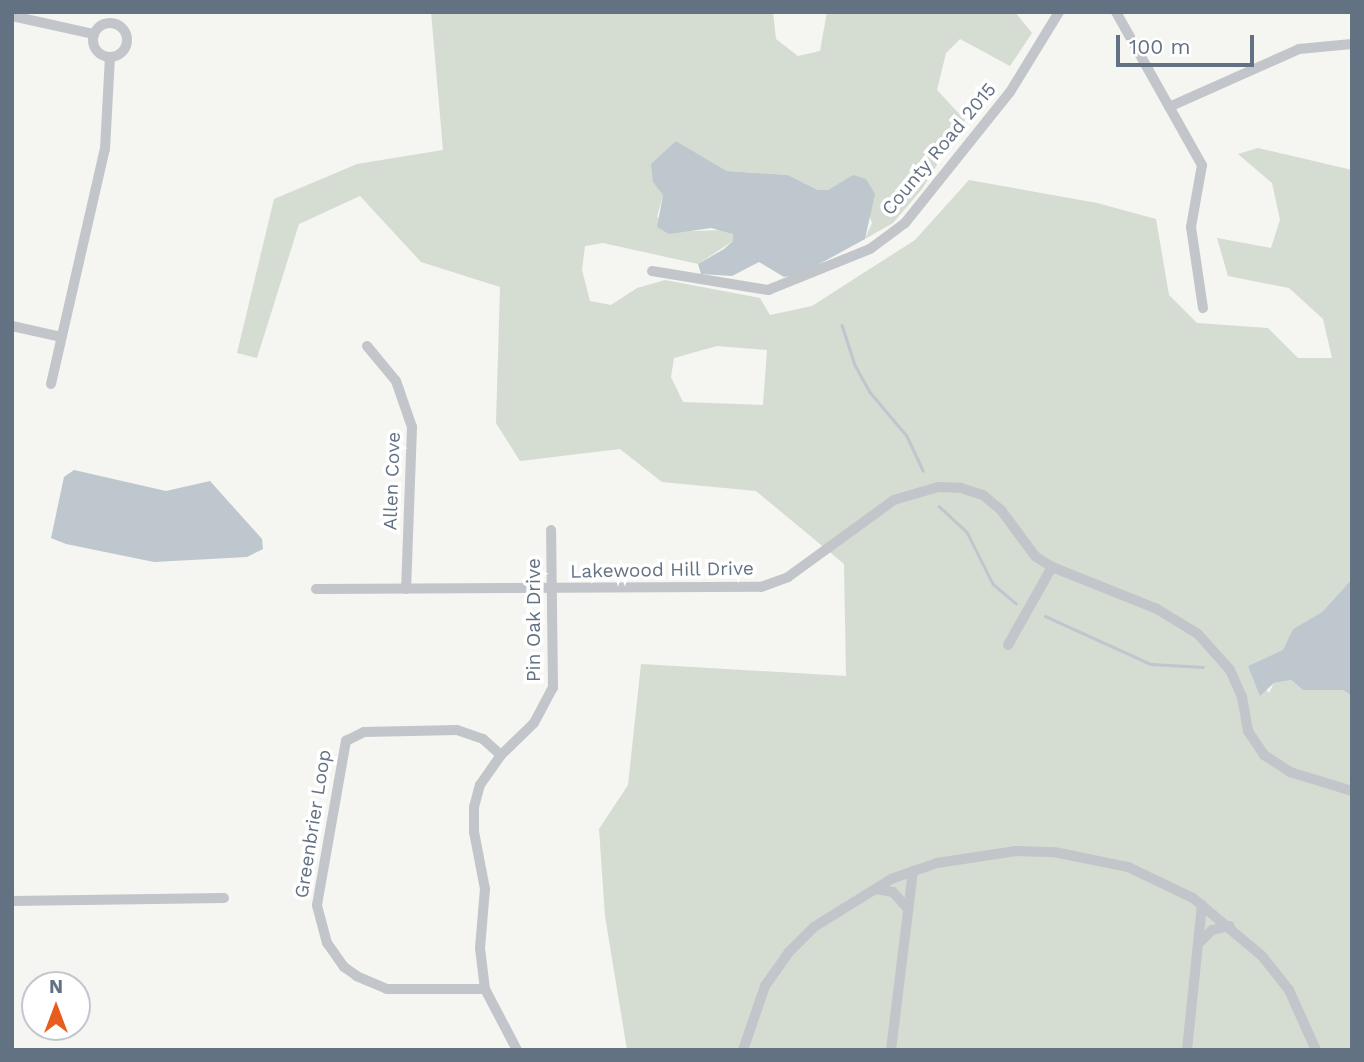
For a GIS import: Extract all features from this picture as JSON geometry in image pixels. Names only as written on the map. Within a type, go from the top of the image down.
[{"type":"street","name":"County Road 2015","points":[[652,271],[768,290],[870,249],[905,223],[1010,92],[1059,12]]},
{"type":"street","points":[[1116,12],[1202,164],[1191,227],[1203,308]]},
{"type":"street","points":[[12,16],[94,34]]},
{"type":"street","points":[[94,34],[107,23],[123,29],[126,46],[110,57]]},
{"type":"street","points":[[94,34],[96,50],[110,57]]},
{"type":"street","points":[[1169,107],[1299,49],[1352,44]]},
{"type":"street","points":[[51,384],[105,149],[110,57]]},
{"type":"street","points":[[12,326],[61,337]]},
{"type":"street","name":"Allen Cove","points":[[366,346],[396,381],[412,427],[406,589]]},
{"type":"street","name":"Lakewood Hill Drive","points":[[316,589],[761,587],[788,577],[894,500],[938,486],[983,495],[1035,556],[1052,567],[1157,609],[1198,634],[1230,670],[1242,697],[1248,731],[1264,755],[1290,772],[1352,791]]},
{"type":"street","name":"Pin Oak Drive","points":[[517,1050],[485,989],[480,948],[485,889],[474,832],[474,807],[480,785],[501,755],[534,723],[553,688],[551,530]]},
{"type":"street","points":[[1008,645],[1052,567]]},
{"type":"street","name":"Greenbrier Loop","points":[[485,989],[387,989],[357,976],[344,967],[327,943],[317,905],[346,741],[364,732],[457,730],[483,739],[501,755]]},
{"type":"street","points":[[743,1050],[756,1004],[789,952],[814,927],[872,890],[914,871],[977,854],[1054,852],[1128,867],[1202,905],[1230,926],[1289,990],[1316,1050]]},
{"type":"street","points":[[891,1050],[906,907],[914,871]]},
{"type":"street","points":[[872,890],[893,891],[906,907]]},
{"type":"street","points":[[12,901],[224,898]]},
{"type":"street","points":[[1187,1050],[1202,905]]},
{"type":"street","points":[[1197,946],[1212,930],[1230,926]]},
{"type":"shaded area","points":[[431,12],[773,12],[776,39],[798,56],[820,51],[827,12],[1015,12],[1032,33],[1010,66],[960,39],[946,53],[937,90],[965,120],[922,189],[893,223],[865,239],[872,223],[853,176],[828,190],[818,190],[788,175],[727,171],[676,141],[659,187],[663,195],[657,217],[693,231],[724,230],[733,234],[733,241],[698,264],[603,243],[585,246],[582,270],[590,301],[611,305],[637,288],[665,280],[760,298],[770,315],[812,306],[915,240],[969,180],[1097,203],[1156,219],[1169,295],[1197,323],[1268,328],[1298,358],[1332,358],[1323,319],[1289,288],[1228,276],[1217,238],[1271,248],[1280,220],[1272,183],[1238,154],[1258,148],[1352,170],[1352,579],[1322,612],[1293,629],[1284,650],[1248,666],[1269,693],[1274,683],[1291,680],[1303,690],[1343,690],[1352,696],[1352,1050],[627,1050],[605,916],[599,829],[628,785],[641,664],[846,676],[844,564],[756,491],[662,482],[620,449],[520,461],[496,423],[500,287],[421,262],[360,196],[299,224],[257,358],[237,353],[274,199],[357,164],[443,150]],"holes":[[[717,346],[767,350],[763,405],[683,402],[671,377],[674,358]]]},
{"type":"shaded area","points":[[676,141],[727,171],[788,175],[818,190],[828,190],[853,175],[866,179],[875,194],[865,239],[801,274],[784,277],[759,262],[732,276],[701,274],[698,264],[724,249],[733,241],[733,234],[711,228],[669,234],[657,227],[663,195],[653,182],[651,164]]},
{"type":"shaded area","points":[[74,470],[166,491],[210,481],[262,539],[263,549],[247,557],[154,562],[66,544],[51,538],[64,477]]},
{"type":"shaded area","points":[[1352,579],[1352,696],[1343,690],[1303,690],[1291,680],[1274,683],[1260,696],[1248,666],[1283,650],[1293,629],[1322,612]]},
{"type":"waterway","points":[[842,325],[855,365],[870,392],[907,436],[923,471]]},
{"type":"waterway","points":[[939,506],[967,532],[993,584],[1016,603]]},
{"type":"waterway","points":[[1045,616],[1151,664],[1203,667]]}]
